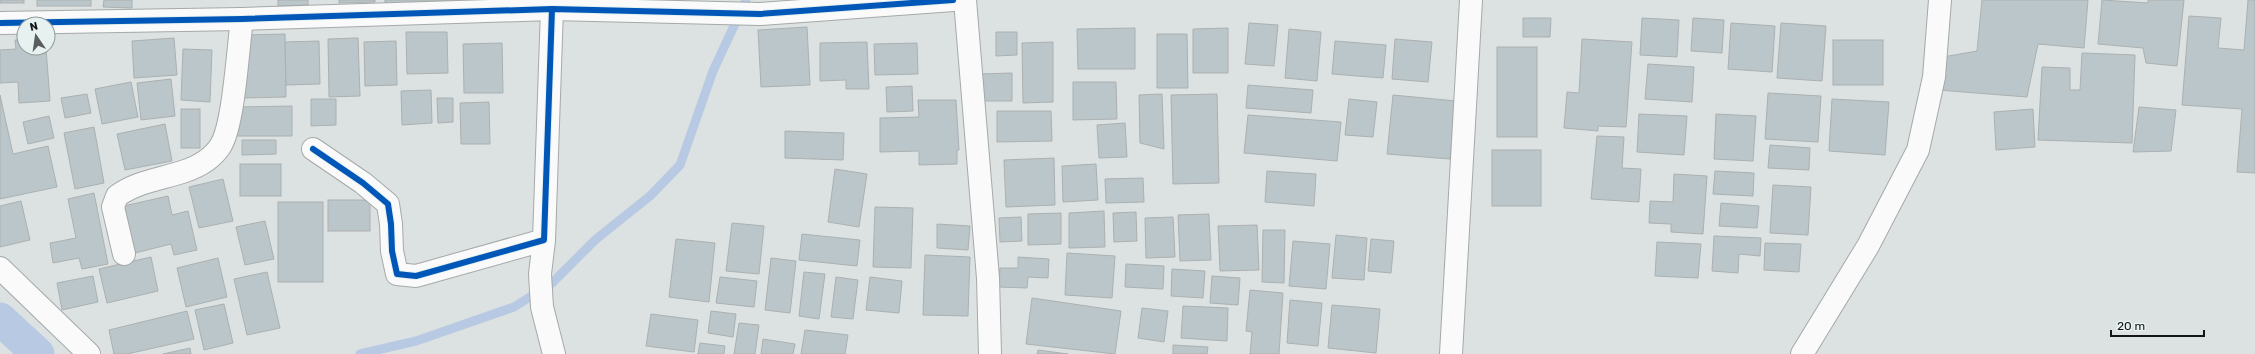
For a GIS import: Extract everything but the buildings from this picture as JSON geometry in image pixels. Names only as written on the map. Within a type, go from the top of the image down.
[{"type":"street","points":[[0,23],[242,19],[552,9],[760,14],[953,0]]},
{"type":"street","points":[[965,0],[988,278],[990,354]]},
{"type":"street","points":[[1451,354],[1470,0]]},
{"type":"street","points":[[1802,354],[1868,246],[1918,150],[1934,77],[1940,0]]},
{"type":"street","points":[[552,9],[544,240],[540,274],[542,307],[554,354]]},
{"type":"street","points":[[124,254],[113,207],[117,196],[138,185],[199,166],[209,160],[222,144],[230,112],[242,19]]},
{"type":"street","points":[[313,149],[363,182],[388,204],[391,224],[392,250],[398,274],[416,276],[544,240]]},
{"type":"street","points":[[0,268],[89,354]]},
{"type":"waterway","points":[[360,354],[416,341],[514,307],[552,283],[595,240],[650,196],[680,165],[713,71],[746,0]]},
{"type":"waterway","points":[[0,319],[38,354]]},
{"type":"cycle path","points":[[0,23],[242,19],[552,9],[760,14],[953,0]]},
{"type":"cycle path","points":[[313,149],[363,183],[388,204],[391,224],[392,251],[397,274],[416,276],[544,240],[552,9]]}]
